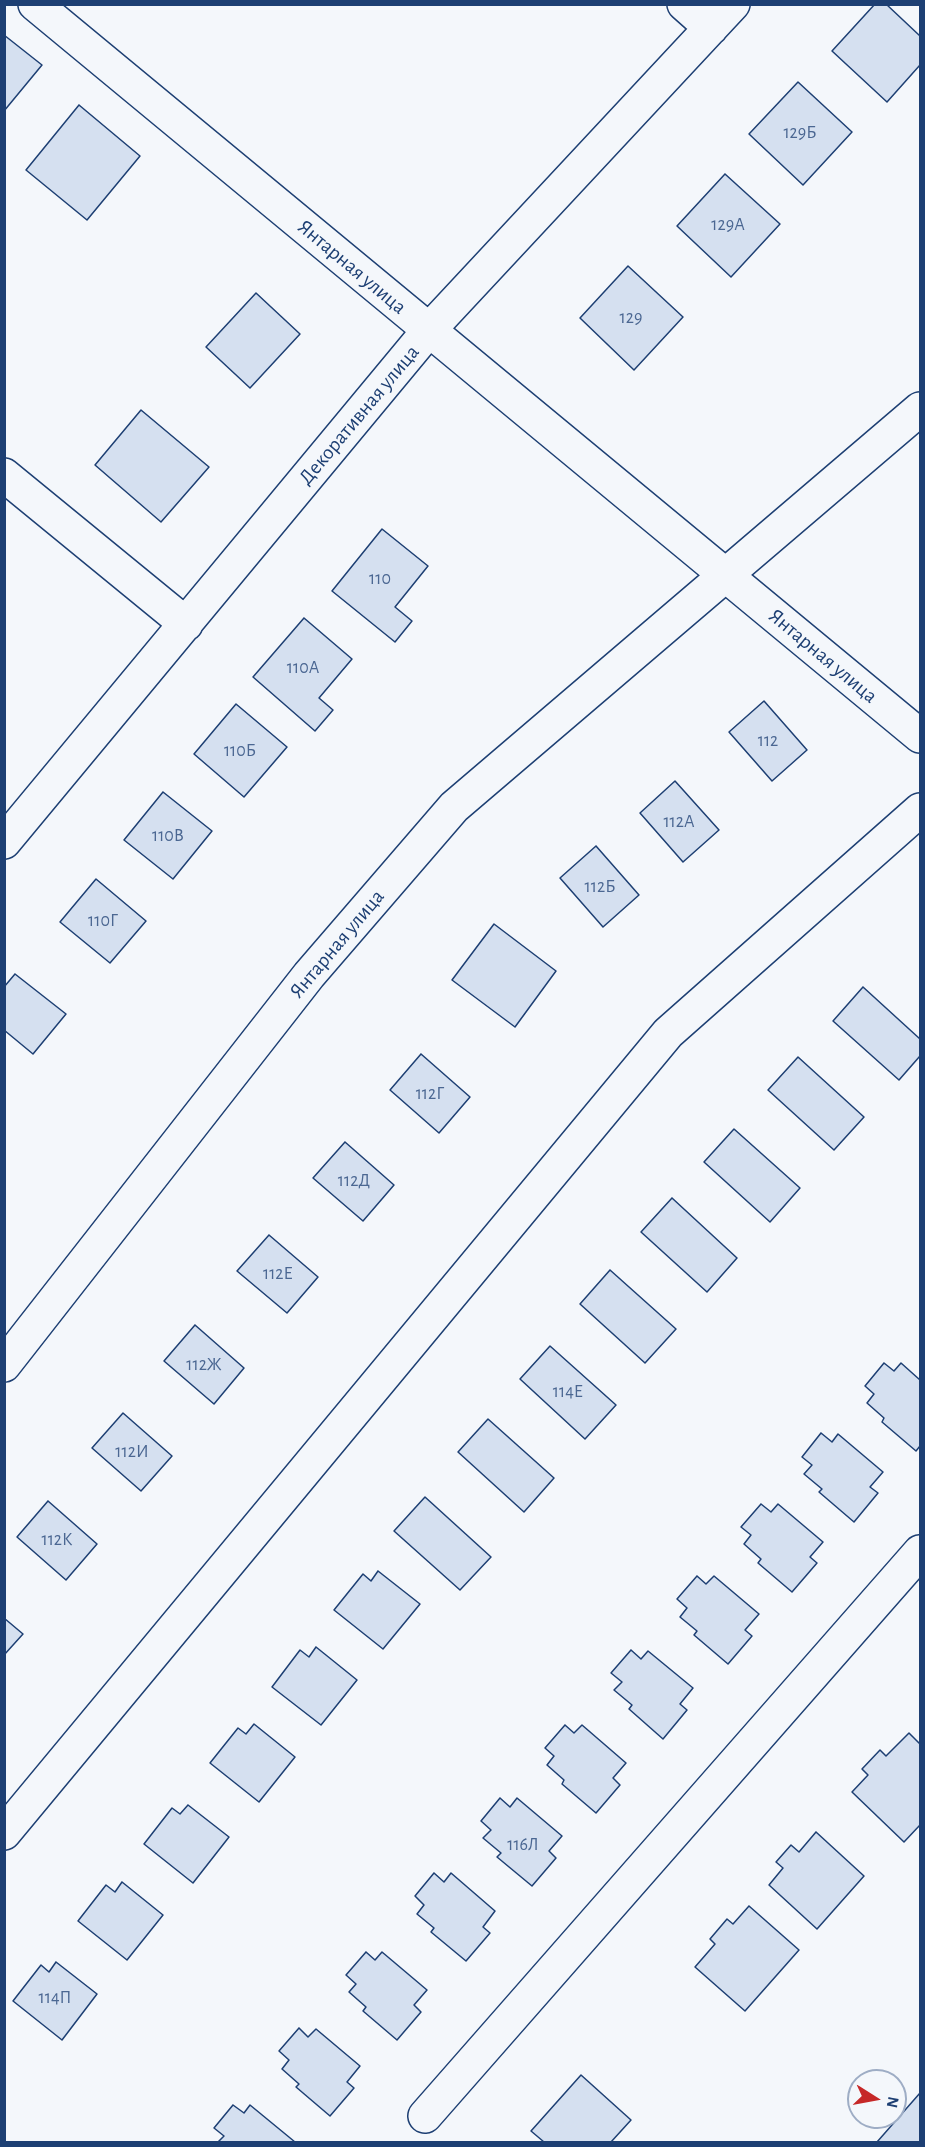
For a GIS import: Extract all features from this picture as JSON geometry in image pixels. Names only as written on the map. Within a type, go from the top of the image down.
[{"type":"street","name":"Янтарная улица","points":[[34,4],[921,736]]},
{"type":"street","points":[[684,4],[722,16]]},
{"type":"street","name":"Декоративная улица","points":[[4,842],[429,330],[722,16]]},
{"type":"street","points":[[726,575],[921,409]]},
{"type":"street","points":[[4,475],[186,624]]},
{"type":"street","name":"Янтарная улица","points":[[4,1365],[309,975],[454,807],[726,575]]},
{"type":"street","points":[[4,1833],[668,1033],[921,810]]},
{"type":"street","points":[[425,2116],[921,1552]]},
{"type":"building","points":[[875,4],[886,4],[920,36],[920,65],[887,102],[832,51]]},
{"type":"building","points":[[4,35],[42,65],[4,111]]},
{"type":"building","points":[[798,82],[852,132],[803,185],[749,134]]},
{"type":"building","points":[[79,105],[140,156],[87,220],[26,170]]},
{"type":"building","points":[[725,174],[780,224],[731,277],[677,226]]},
{"type":"building","points":[[628,266],[683,317],[634,370],[580,318]]},
{"type":"building","points":[[256,293],[300,334],[250,388],[206,347]]},
{"type":"building","points":[[141,410],[209,467],[161,522],[95,465]]},
{"type":"building","points":[[382,529],[428,566],[395,607],[412,621],[395,642],[332,591]]},
{"type":"building","points":[[304,618],[352,659],[319,698],[333,710],[315,731],[253,677]]},
{"type":"building","points":[[764,701],[807,750],[772,781],[729,732]]},
{"type":"building","points":[[236,704],[287,747],[244,797],[194,754]]},
{"type":"building","points":[[675,781],[719,830],[683,862],[640,813]]},
{"type":"building","points":[[163,792],[212,831],[173,879],[124,840]]},
{"type":"building","points":[[596,846],[639,895],[603,927],[560,878]]},
{"type":"building","points":[[96,879],[146,921],[110,963],[60,922]]},
{"type":"building","points":[[494,924],[556,971],[515,1027],[452,980]]},
{"type":"building","points":[[15,974],[66,1014],[33,1054],[4,1030],[4,987]]},
{"type":"building","points":[[863,987],[920,1039],[920,1056],[899,1080],[833,1021]]},
{"type":"building","points":[[421,1054],[470,1097],[439,1133],[390,1090]]},
{"type":"building","points":[[798,1057],[864,1117],[834,1150],[768,1090]]},
{"type":"building","points":[[734,1129],[800,1188],[770,1222],[704,1162]]},
{"type":"building","points":[[345,1142],[394,1185],[363,1221],[313,1178]]},
{"type":"building","points":[[672,1198],[737,1258],[707,1292],[641,1232]]},
{"type":"building","points":[[269,1235],[318,1277],[287,1313],[237,1271]]},
{"type":"building","points":[[610,1270],[676,1329],[645,1363],[580,1304]]},
{"type":"building","points":[[195,1325],[244,1368],[214,1404],[164,1361]]},
{"type":"building","points":[[550,1346],[616,1405],[585,1439],[520,1379]]},
{"type":"building","points":[[884,1363],[894,1371],[901,1363],[920,1380],[920,1446],[916,1451],[882,1422],[884,1418],[867,1403],[874,1394],[865,1386]]},
{"type":"building","points":[[123,1413],[172,1456],[141,1491],[92,1448]]},
{"type":"building","points":[[488,1419],[554,1478],[524,1512],[458,1452]]},
{"type":"building","points":[[821,1433],[832,1442],[838,1434],[883,1472],[870,1487],[878,1493],[854,1522],[819,1492],[822,1489],[804,1474],[812,1465],[802,1457]]},
{"type":"building","points":[[425,1497],[491,1557],[460,1590],[394,1531]]},
{"type":"building","points":[[48,1501],[97,1544],[66,1580],[17,1537]]},
{"type":"building","points":[[761,1504],[771,1512],[778,1504],[823,1542],[810,1557],[817,1563],[792,1592],[758,1563],[761,1559],[744,1544],[751,1535],[741,1527]]},
{"type":"building","points":[[378,1571],[420,1604],[383,1649],[334,1610],[363,1574],[371,1581]]},
{"type":"building","points":[[697,1576],[706,1584],[714,1576],[759,1614],[745,1630],[752,1636],[728,1664],[694,1635],[697,1631],[680,1617],[687,1608],[677,1599]]},
{"type":"building","points":[[4,1618],[23,1634],[4,1655]]},
{"type":"building","points":[[316,1647],[357,1680],[321,1725],[272,1687],[300,1650],[309,1657]]},
{"type":"building","points":[[631,1650],[641,1659],[648,1651],[693,1688],[680,1704],[687,1710],[663,1739],[629,1709],[632,1705],[614,1690],[622,1682],[611,1673]]},
{"type":"building","points":[[254,1724],[295,1757],[259,1802],[210,1763],[238,1728],[246,1734]]},
{"type":"building","points":[[565,1725],[574,1733],[582,1725],[626,1763],[613,1778],[620,1785],[596,1813],[562,1784],[564,1780],[547,1765],[554,1756],[545,1748]]},
{"type":"building","points":[[909,1733],[920,1744],[920,1825],[904,1842],[852,1792],[868,1775],[862,1769],[880,1750],[886,1756]]},
{"type":"building","points":[[500,1798],[510,1807],[517,1798],[562,1836],[549,1851],[556,1858],[532,1886],[497,1857],[501,1853],[483,1838],[491,1830],[481,1821]]},
{"type":"building","points":[[188,1805],[229,1837],[193,1883],[144,1844],[172,1808],[180,1814]]},
{"type":"building","points":[[816,1832],[864,1876],[817,1929],[769,1885],[783,1868],[776,1862],[791,1845],[799,1852]]},
{"type":"building","points":[[434,1873],[444,1882],[451,1873],[495,1911],[483,1927],[490,1933],[466,1961],[431,1932],[434,1928],[417,1914],[424,1905],[415,1896]]},
{"type":"building","points":[[122,1882],[163,1915],[127,1960],[78,1921],[106,1885],[115,1892]]},
{"type":"building","points":[[749,1906],[799,1950],[745,2011],[695,1967],[715,1944],[710,1939],[727,1919],[733,1924]]},
{"type":"building","points":[[366,1952],[375,1960],[382,1952],[427,1990],[414,2005],[421,2012],[397,2040],[363,2011],[366,2007],[349,1992],[356,1984],[346,1975]]},
{"type":"building","points":[[56,1962],[97,1994],[62,2040],[13,2001],[41,1965],[49,1972]]},
{"type":"building","points":[[299,2028],[308,2037],[316,2029],[360,2066],[347,2082],[354,2088],[330,2116],[296,2087],[299,2084],[282,2069],[289,2060],[279,2051]]},
{"type":"building","points":[[581,2075],[631,2120],[611,2142],[544,2142],[531,2131]]},
{"type":"building","points":[[920,2093],[920,2142],[877,2142],[888,2129],[907,2129],[907,2108]]},
{"type":"building","points":[[233,2105],[244,2113],[250,2105],[295,2142],[218,2142],[224,2136],[214,2128]]}]
